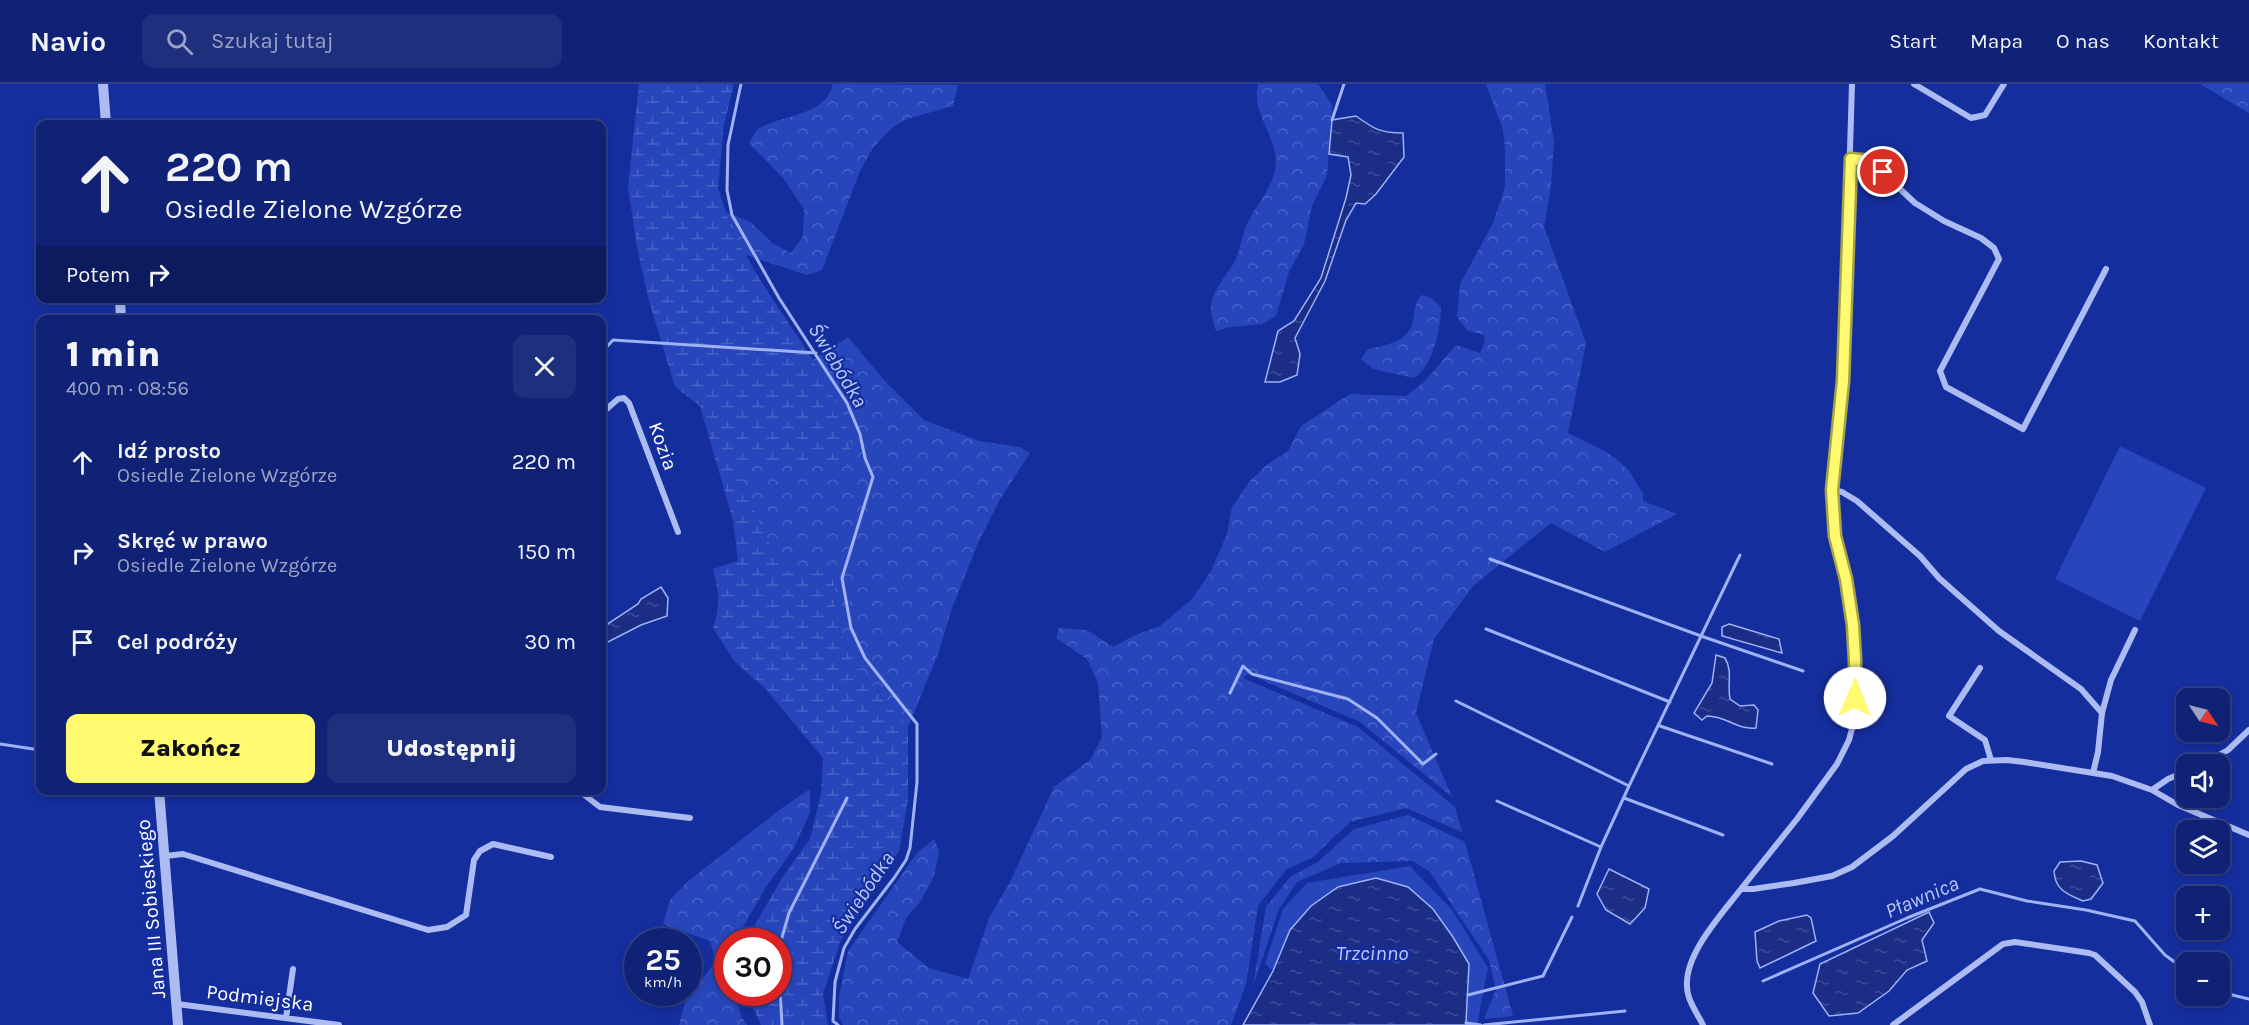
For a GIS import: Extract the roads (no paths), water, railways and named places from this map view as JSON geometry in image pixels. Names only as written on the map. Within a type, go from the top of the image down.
[{"type":"street","points":[[103,84],[106,120]]},
{"type":"street","points":[[1704,1025],[1692,1005],[1686,988],[1693,956],[1741,889],[1824,783],[1850,740],[1852,730],[1855,660],[1853,632],[1846,579],[1835,536],[1832,490],[1843,381],[1852,84]]},
{"type":"street","points":[[1914,84],[1971,118],[1985,115],[2004,84]]},
{"type":"street","points":[[1851,159],[1870,161],[1928,213],[1981,238],[1994,248],[1999,259],[1940,371],[1946,387],[2023,429],[2106,269]]},
{"type":"street","name":"Kozia","points":[[606,410],[618,399],[624,398],[629,403],[678,532]]},
{"type":"street","points":[[1832,490],[1842,492],[1857,501],[1920,556],[1939,578],[1999,631],[2081,689],[2102,713]]},
{"type":"street","points":[[2093,773],[2102,713],[2112,680],[2135,630]]},
{"type":"street","points":[[1980,668],[1949,716],[1985,740],[1991,760]]},
{"type":"street","points":[[2219,754],[2236,744],[2249,730]]},
{"type":"street","points":[[1741,889],[1753,890],[1832,876],[1852,867],[1885,843],[1966,769],[1976,763],[1991,760],[2024,762],[2130,781],[2178,805],[2249,835]]},
{"type":"street","points":[[2152,790],[2176,776]]},
{"type":"street","name":"Jana III Sobieskiego","points":[[159,795],[178,1025]]},
{"type":"street","points":[[584,795],[600,807],[690,818]]},
{"type":"street","points":[[165,856],[183,854],[428,930],[447,927],[466,915],[474,860],[480,851],[493,844],[551,857]]},
{"type":"street","points":[[1893,1025],[2003,944],[2015,942],[2089,953],[2095,956],[2142,1002],[2150,1025]]},
{"type":"street","points":[[286,1018],[293,969]]},
{"type":"street","name":"Podmiejska","points":[[177,1004],[339,1025]]},
{"type":"water","points":[[1356,116],[1378,129],[1403,133],[1404,157],[1376,194],[1365,204],[1356,203],[1346,220],[1325,281],[1295,338],[1300,354],[1297,375],[1280,382],[1265,382],[1278,331],[1294,321],[1321,278],[1346,198],[1351,175],[1348,157],[1329,154],[1332,120]]},
{"type":"water","points":[[661,587],[668,598],[667,616],[641,625],[606,643],[606,625],[638,604],[641,599]]},
{"type":"water","points":[[1729,624],[1779,639],[1782,653],[1722,636],[1722,627]]},
{"type":"water","points":[[1716,655],[1725,658],[1727,663],[1730,699],[1740,706],[1754,705],[1758,710],[1756,728],[1743,727],[1714,717],[1707,716],[1702,720],[1694,713],[1712,683]]},
{"type":"water","points":[[2081,861],[2097,865],[2103,883],[2091,899],[2083,901],[2059,887],[2054,871],[2060,862]]},
{"type":"water","points":[[1609,869],[1649,889],[1645,908],[1630,924],[1606,910],[1597,894]]},
{"type":"water","name":"Trzcinno","points":[[1376,878],[1408,887],[1433,909],[1453,937],[1469,964],[1466,1022],[1468,1025],[1243,1025],[1273,971],[1290,930],[1311,906],[1338,887]]},
{"type":"water","points":[[1929,912],[1934,923],[1922,940],[1927,961],[1907,970],[1889,991],[1858,1013],[1829,1016],[1813,993],[1820,964]]},
{"type":"water","points":[[1807,915],[1811,918],[1816,941],[1760,968],[1757,961],[1755,932],[1779,921]]},
{"type":"waterway","name":"Świebódka","points":[[741,84],[728,145],[727,190],[732,215],[779,298],[847,403],[860,434],[865,458],[873,477],[842,578],[851,628],[865,658],[917,724],[917,782],[910,848],[906,860],[855,929],[844,948],[835,982],[833,1021],[838,1025]]},
{"type":"waterway","points":[[1332,120],[1344,84]]},
{"type":"waterway","points":[[606,348],[613,340],[816,353]]},
{"type":"waterway","points":[[1578,906],[1601,847],[1629,786],[1740,555]]},
{"type":"waterway","points":[[1490,559],[1803,671]]},
{"type":"waterway","points":[[1486,629],[1670,702]]},
{"type":"waterway","points":[[1230,693],[1243,666],[1252,674],[1348,699],[1377,718],[1423,764],[1436,754]]},
{"type":"waterway","points":[[1456,701],[1629,786]]},
{"type":"waterway","points":[[1660,726],[1772,764]]},
{"type":"waterway","points":[[0,744],[36,749]]},
{"type":"waterway","points":[[785,928],[789,913],[847,798]]},
{"type":"waterway","points":[[1624,798],[1723,835]]},
{"type":"waterway","points":[[1497,801],[1601,847]]},
{"type":"waterway","name":"Pławnica","points":[[1763,981],[1980,889],[2027,901],[2086,910],[2135,921],[2165,955],[2176,963]]},
{"type":"waterway","points":[[1468,995],[1543,976],[1572,917]]},
{"type":"waterway","name":"Pławnica","points":[[2230,994],[2249,999]]},
{"type":"waterway","points":[[781,1006],[782,1025]]},
{"type":"waterway","name":"Pławnica","points":[[1484,1025],[1625,1011]]},
{"type":"waterway","name":"Pławnica","points":[[1466,1023],[1481,1025]]}]
